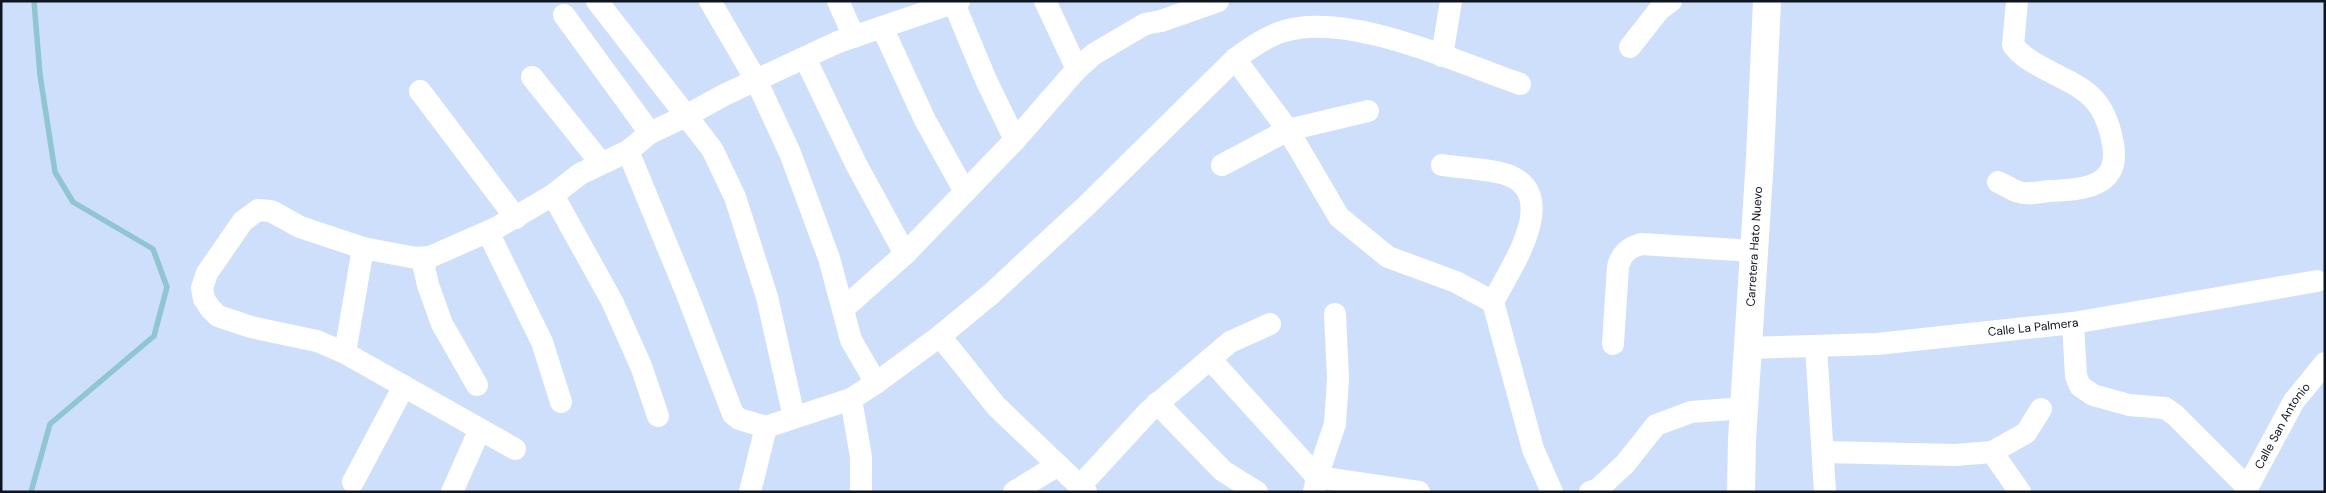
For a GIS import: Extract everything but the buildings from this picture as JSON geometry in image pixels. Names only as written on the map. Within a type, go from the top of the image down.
[{"type":"main road","name":"Carretera Hato Nuevo","points":[[1741,492],[1767,1]]},
{"type":"street","points":[[597,1],[712,149],[735,197],[767,297],[794,417]]},
{"type":"street","points":[[710,1],[756,80],[790,153],[829,258],[851,340],[876,383]]},
{"type":"street","points":[[838,1],[854,37]]},
{"type":"street","points":[[1045,1],[1077,69]]},
{"type":"street","points":[[843,309],[905,254],[1015,140],[1077,69],[1094,54],[1139,27],[1218,1]]},
{"type":"street","points":[[1442,56],[1451,1]]},
{"type":"street","points":[[1630,47],[1659,10],[1671,1]]},
{"type":"street","points":[[1998,182],[2020,192],[2076,190],[2099,184],[2107,176],[2114,164],[2114,145],[2108,122],[2101,106],[2094,97],[2020,56],[2013,45],[2017,1]]},
{"type":"street","points":[[515,449],[345,353],[317,342],[218,316],[204,299],[202,288],[207,273],[243,221],[258,210],[271,211],[300,227],[363,248],[422,258],[488,232],[516,218],[553,195],[580,174],[628,152],[650,133],[756,80],[854,37],[882,27],[915,8],[955,2],[986,80],[1015,140]]},
{"type":"street","points":[[564,15],[650,133]]},
{"type":"street","points":[[628,152],[687,294],[732,414],[739,419],[766,427],[851,399],[940,336],[991,294],[1086,206],[1235,60],[1253,46],[1282,32],[1325,26],[1369,32],[1520,84]]},
{"type":"street","points":[[882,27],[925,120],[965,192]]},
{"type":"street","points":[[805,58],[856,164],[905,254]]},
{"type":"street","points":[[1235,60],[1288,130],[1339,217],[1388,256],[1456,282],[1493,302]]},
{"type":"street","points":[[532,77],[601,163]]},
{"type":"street","points":[[420,92],[516,218]]},
{"type":"street","points":[[1222,166],[1288,130],[1368,111]]},
{"type":"street","points":[[1442,165],[1507,175],[1521,182],[1527,189],[1532,201],[1531,222],[1523,244],[1493,302],[1533,449],[1552,492]]},
{"type":"street","points":[[553,195],[612,301],[641,366],[658,416]]},
{"type":"street","points":[[488,232],[542,342],[561,402]]},
{"type":"street","points":[[1613,344],[1618,267],[1620,260],[1632,247],[1641,244],[1754,251]]},
{"type":"street","points":[[345,353],[363,248]]},
{"type":"street","points":[[422,258],[428,285],[442,324],[477,385]]},
{"type":"street","name":"Calle La Palmera","points":[[1748,348],[1877,344],[2072,323],[2322,282]]},
{"type":"street","points":[[1315,484],[1335,424],[1338,379],[1335,314]]},
{"type":"street","points":[[2072,323],[2076,376],[2080,386],[2093,395],[2129,405],[2165,408],[2175,415],[2246,490]]},
{"type":"street","points":[[940,336],[996,406],[1083,489],[1158,403],[1230,342],[1270,324]]},
{"type":"street","points":[[1816,346],[1825,492]]},
{"type":"street","points":[[1210,360],[1315,484],[1419,492]]},
{"type":"street","name":"Calle San Antonio","points":[[2246,490],[2294,401],[2325,363]]},
{"type":"street","points":[[353,482],[404,386]]},
{"type":"street","points":[[851,399],[861,457],[861,492]]},
{"type":"street","points":[[1158,403],[1223,471],[1257,492]]},
{"type":"street","points":[[1590,492],[1598,489],[1625,464],[1656,425],[1691,412],[1744,408]]},
{"type":"street","points":[[1824,452],[1956,455],[1992,452],[2026,433],[2041,409]]},
{"type":"street","points":[[750,492],[766,427]]},
{"type":"street","points":[[452,492],[480,429]]},
{"type":"street","points":[[1992,452],[2020,492]]},
{"type":"street","points":[[1014,492],[1058,465]]},
{"type":"waterway","points":[[31,492],[50,424],[154,336],[167,287],[153,249],[73,202],[55,172],[40,75],[34,1]]}]
